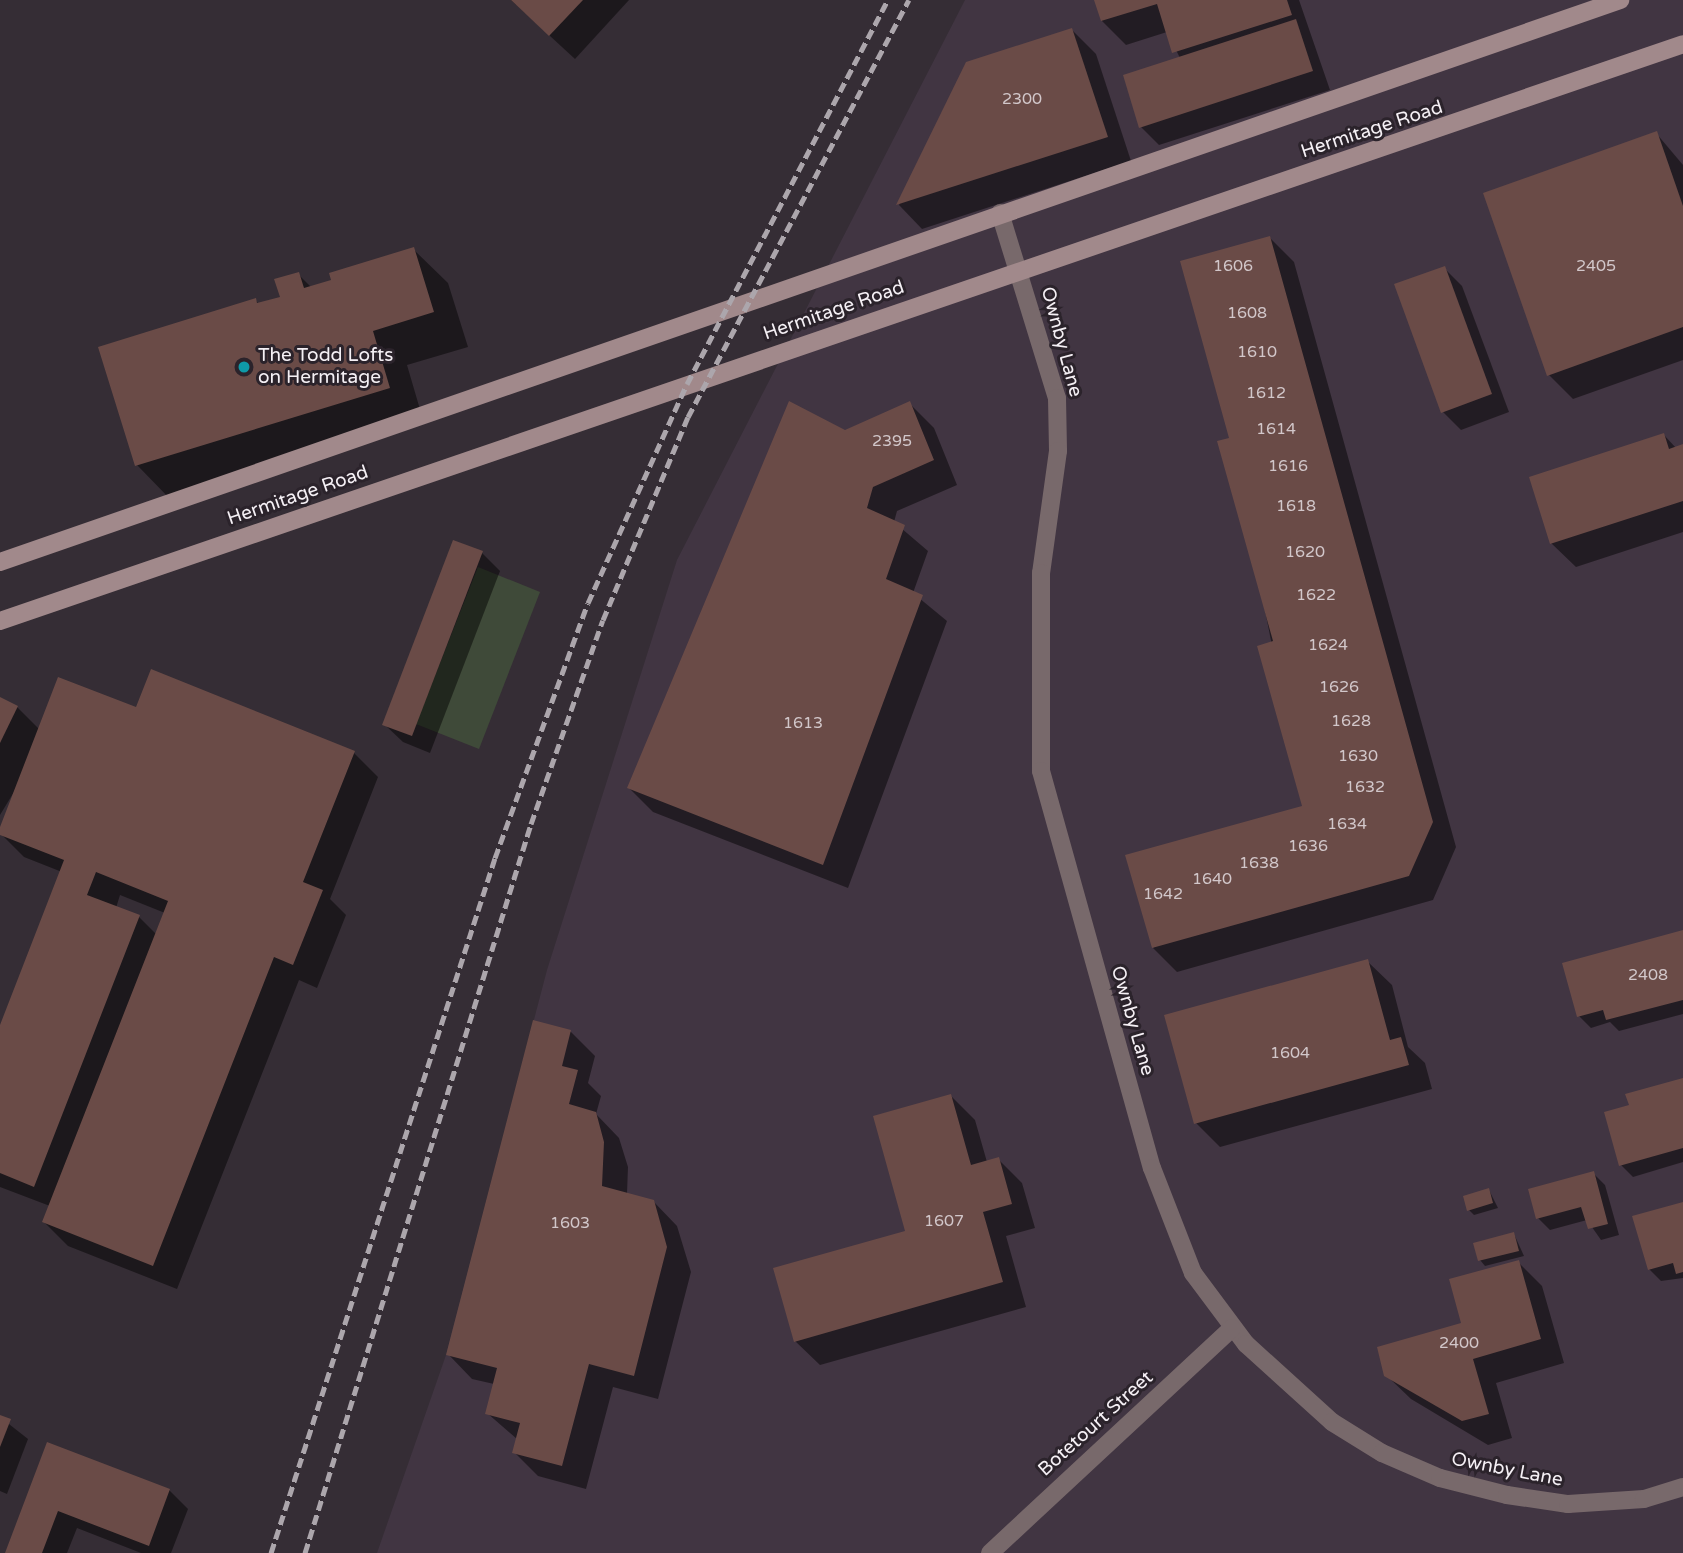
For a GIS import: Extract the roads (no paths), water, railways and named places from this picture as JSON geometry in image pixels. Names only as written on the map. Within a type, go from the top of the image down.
[{"type":"street","name":"Hermitage Road","points":[[0,562],[1620,0]]},
{"type":"street","name":"Hermitage Road","points":[[0,621],[1019,269],[1683,44]]},
{"type":"street","name":"Ownby Lane","points":[[1000,213],[1057,398],[1058,451],[1041,573],[1041,771],[1163,1202],[1193,1273],[1232,1328],[1332,1422],[1382,1453],[1440,1478],[1507,1495],[1568,1504],[1644,1499],[1683,1487]]},
{"type":"street","name":"Botetourt Street","points":[[990,1553],[1232,1328]]},
{"type":"railway","points":[[271,1553],[495,858],[588,603],[687,384],[888,0]]},
{"type":"railway","points":[[305,1553],[531,824],[603,620],[688,417],[909,0]]},
{"type":"place","name":"The Todd Lofts on Hermitage","points":[[244,367]]}]
